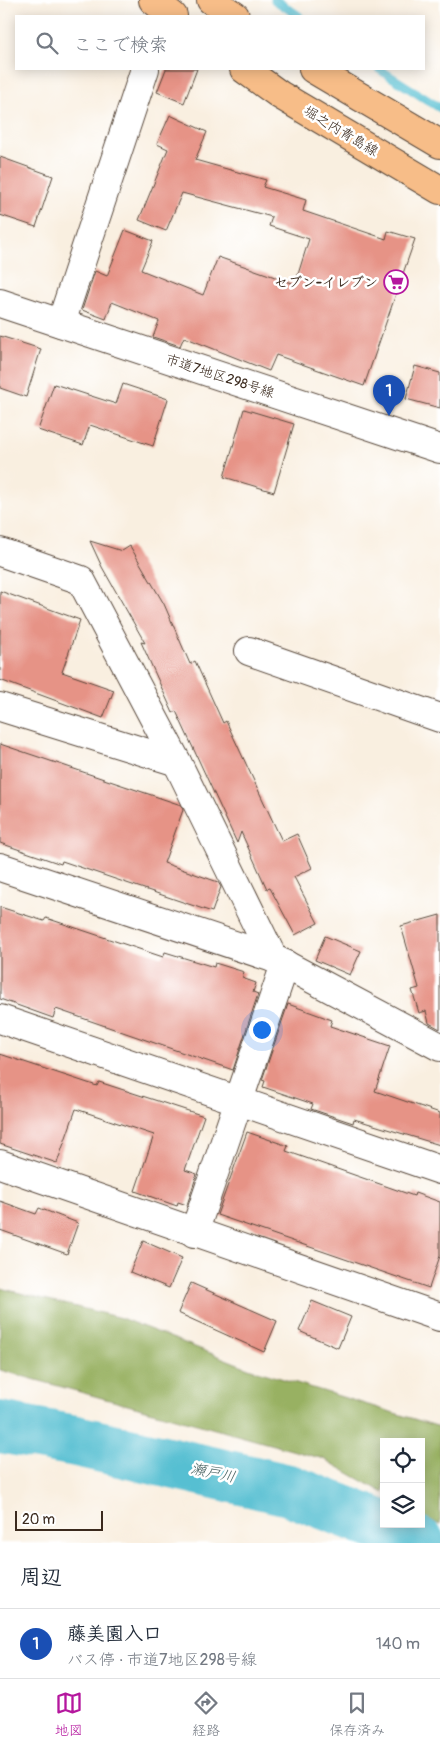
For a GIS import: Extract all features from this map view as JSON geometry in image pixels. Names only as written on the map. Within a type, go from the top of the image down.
[{"type":"main road","points":[[211,0],[234,15]]},
{"type":"main road","name":"堀之内青島線","points":[[245,70],[280,95],[440,190]]},
{"type":"main road","points":[[315,70],[440,144]]},
{"type":"street","points":[[61,323],[145,70]]},
{"type":"street","name":"市道7地区298号線","points":[[0,302],[440,449]]},
{"type":"street","points":[[0,552],[81,580],[279,961],[239,1100],[194,1232]]},
{"type":"street","points":[[248,651],[440,718]]},
{"type":"street","points":[[0,707],[177,762]]},
{"type":"street","points":[[0,867],[279,961],[440,1047]]},
{"type":"street","points":[[0,1019],[440,1170]]},
{"type":"street","points":[[0,1164],[440,1317]]},
{"type":"green space","points":[[0,1288],[121,1318],[251,1369],[440,1427],[440,1525],[425,1517],[425,1438],[380,1438],[380,1491],[324,1459],[0,1370]]},
{"type":"building","points":[[166,70],[197,70],[184,103],[157,92]]},
{"type":"building","points":[[170,115],[207,132],[195,160],[266,180],[263,187],[306,200],[303,211],[386,239],[388,231],[415,239],[364,386],[276,355],[269,371],[184,337],[180,346],[153,337],[159,321],[112,302],[106,319],[82,310],[95,271],[107,276],[125,230],[153,241],[141,270],[203,295],[218,257],[295,284],[309,239],[269,226],[272,217],[182,193],[166,231],[139,220],[168,149],[157,144]]},
{"type":"building","points":[[0,157],[53,176],[36,227],[0,215]]},
{"type":"building","points":[[0,336],[41,349],[26,397],[0,388]]},
{"type":"building","points":[[415,366],[440,373],[440,408],[406,399]]},
{"type":"building","points":[[54,384],[116,404],[123,384],[168,399],[153,446],[90,425],[83,445],[38,430]]},
{"type":"building","points":[[244,409],[294,424],[274,492],[224,477]]},
{"type":"building","points":[[90,541],[122,551],[130,546],[164,604],[190,664],[195,661],[223,723],[226,721],[282,841],[297,834],[312,868],[294,877],[318,923],[295,935],[270,888],[267,889],[241,832],[237,843],[176,711],[173,713],[141,642],[145,643],[102,567]]},
{"type":"building","points":[[0,591],[80,620],[62,672],[114,690],[103,718],[0,680]]},
{"type":"building","points":[[0,744],[181,805],[183,810],[164,863],[218,882],[221,887],[212,912],[62,861],[61,864],[0,843]]},
{"type":"building","points":[[0,907],[44,921],[46,918],[163,957],[165,952],[214,967],[215,963],[244,972],[242,978],[256,983],[253,992],[258,994],[233,1070],[56,1009],[53,1018],[0,999]]},
{"type":"building","points":[[440,915],[440,1029],[429,1023],[426,1011],[419,1013],[412,990],[419,988],[401,926]]},
{"type":"building","points":[[325,936],[361,951],[350,975],[315,960]]},
{"type":"building","points":[[288,1004],[332,1020],[330,1026],[390,1046],[375,1091],[440,1113],[440,1145],[354,1119],[353,1123],[311,1109],[313,1104],[263,1087],[265,1081],[262,1080]]},
{"type":"building","points":[[0,1054],[97,1086],[99,1082],[204,1116],[185,1170],[197,1174],[187,1205],[178,1202],[177,1206],[135,1191],[154,1135],[76,1109],[57,1163],[0,1144]]},
{"type":"building","points":[[247,1132],[288,1146],[286,1151],[414,1196],[415,1193],[440,1202],[440,1256],[429,1288],[217,1215]]},
{"type":"building","points":[[0,1201],[36,1214],[39,1208],[78,1223],[67,1254],[0,1230]]},
{"type":"building","points":[[143,1241],[182,1258],[169,1288],[130,1272]]},
{"type":"building","points":[[191,1283],[277,1321],[264,1352],[178,1313]]},
{"type":"building","points":[[312,1301],[351,1317],[338,1348],[299,1331]]},
{"type":"waterway","points":[[275,0],[298,15]]},
{"type":"waterway","points":[[381,70],[440,108]]},
{"type":"waterway","name":"瀬戸川","points":[[0,1427],[76,1441],[289,1490],[403,1534],[419,1543]]},
{"type":"place","name":"セブン-イレブン","points":[[396,282]]},
{"type":"place","name":"藤美園入口","points":[[389,416]]}]
